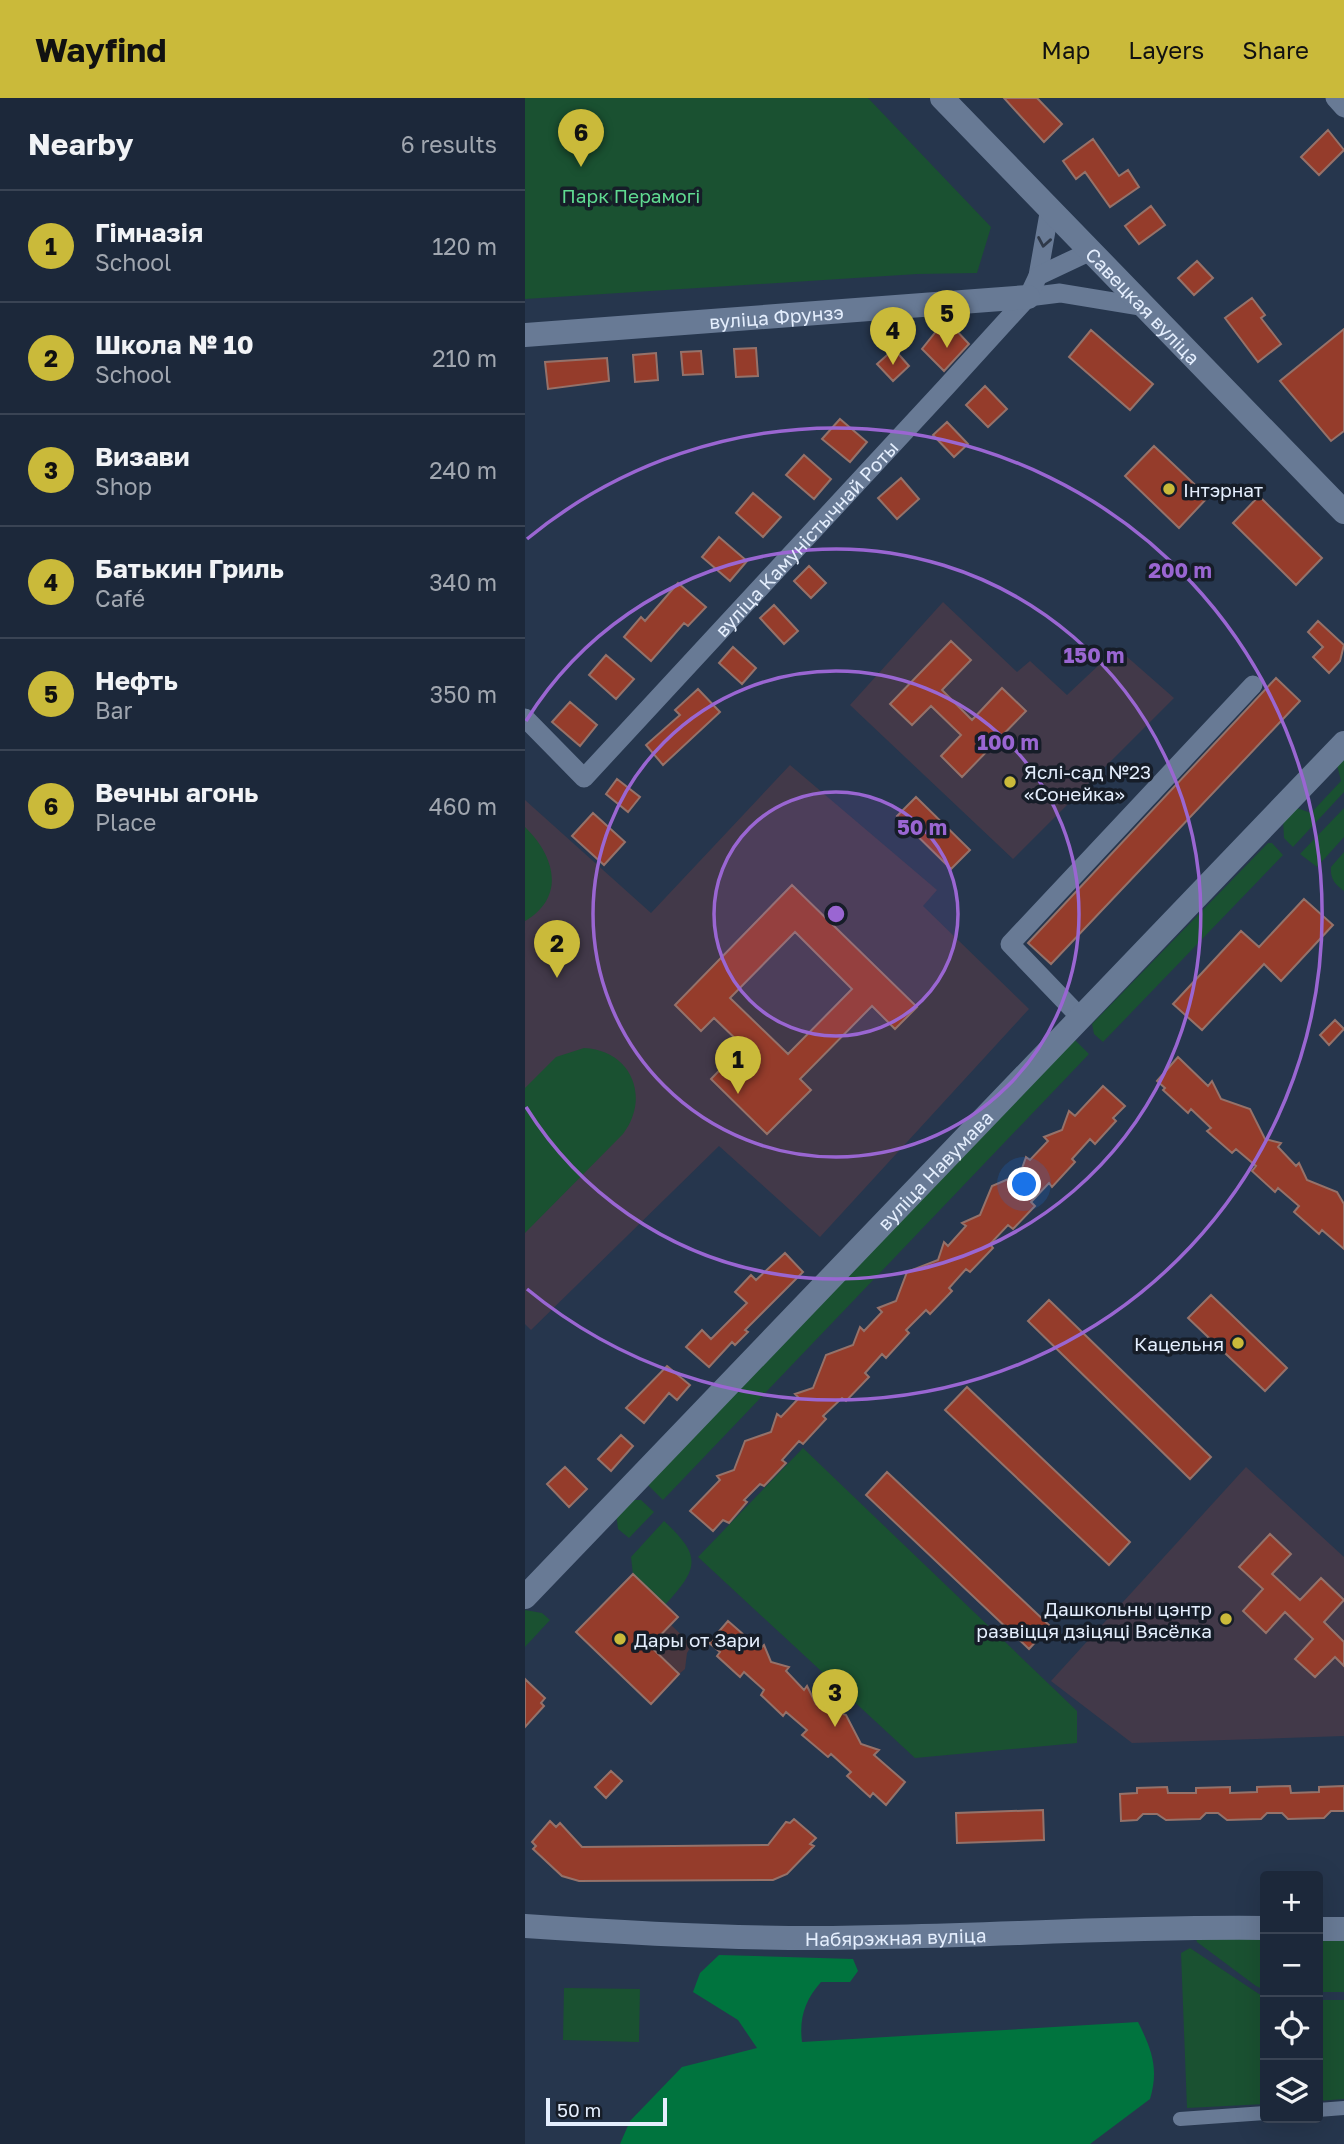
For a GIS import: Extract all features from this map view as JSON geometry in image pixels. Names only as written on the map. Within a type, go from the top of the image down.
[{"type":"street","name":"Савецкая вуліца","points":[[942,98],[1344,512]]},
{"type":"street","points":[[1335,98],[1344,108]]},
{"type":"street","points":[[1033,286],[1050,208]]},
{"type":"street","points":[[1060,293],[1091,251]]},
{"type":"street","name":"вуліца Фрунзэ","points":[[1033,286],[1091,251]]},
{"type":"street","name":"вуліца Фрунзэ","points":[[525,335],[1033,286],[1145,307]]},
{"type":"street","name":"вуліца Камуністычнай Роты","points":[[525,718],[584,778],[1033,286]]},
{"type":"street","points":[[1081,1019],[1010,944],[1253,685]]},
{"type":"street","name":"вуліца Навумава","points":[[525,1597],[1344,743]]},
{"type":"street","name":"Набярэжная вуліца","points":[[525,1926],[791,1938],[1190,1927],[1260,1928]]},
{"type":"street","points":[[1323,1929],[1344,1929]]},
{"type":"street","points":[[1323,2110],[1344,2108]]},
{"type":"street","points":[[1180,2119],[1260,2113]]},
{"type":"shaded area","name":"Яслі-сад №23 «Сонейка»","points":[[943,602],[1017,672],[1030,661],[1067,695],[1117,648],[1174,698],[1013,859],[850,705]]},
{"type":"shaded area","points":[[790,765],[937,890],[923,906],[1029,1009],[820,1237],[719,1146],[531,1330],[525,1324],[525,800],[651,913]]},
{"type":"shaded area","name":"Дашкольны цэнтр развіцця дзіцяці Вясёлка","points":[[1246,1467],[1344,1557],[1344,1736],[1132,1743],[1051,1681]]},
{"type":"shaded area","points":[[671,1625],[692,1645],[687,1653],[685,1669],[679,1674],[650,1646]]},
{"type":"green space","name":"Парк Перамогі","points":[[525,98],[868,98],[991,227],[977,273],[917,274],[525,299]]},
{"type":"green space","points":[[1344,752],[1344,792],[1293,847],[1284,838],[1283,819],[1294,807],[1311,813],[1341,781],[1336,761]]},
{"type":"green space","points":[[1344,808],[1344,837],[1317,867],[1300,854]]},
{"type":"green space","points":[[525,827],[543,850],[552,875],[547,900],[525,921]]},
{"type":"green space","points":[[1268,843],[1272,843],[1283,855],[1103,1042],[1094,1034],[1092,1024]]},
{"type":"green space","points":[[1344,852],[1344,891],[1334,881],[1331,867]]},
{"type":"green space","points":[[1074,1039],[1089,1054],[663,1500],[646,1483]]},
{"type":"green space","points":[[584,1048],[614,1057],[632,1078],[635,1105],[631,1120],[623,1134],[525,1233],[525,1088],[556,1057]]},
{"type":"green space","points":[[803,1448],[1077,1711],[1077,1743],[915,1758],[698,1557]]},
{"type":"green space","points":[[631,1500],[641,1500],[654,1512],[629,1538],[618,1529],[616,1512]]},
{"type":"green space","points":[[664,1521],[685,1544],[691,1562],[685,1581],[665,1605],[633,1574],[631,1557]]},
{"type":"green space","points":[[525,1610],[542,1613],[550,1620],[525,1647]]},
{"type":"green space","points":[[1195,1935],[1260,1935],[1260,1988],[1256,1986],[1197,1942]]},
{"type":"green space","points":[[1323,1935],[1344,1935],[1344,1992],[1323,1992]]},
{"type":"green space","points":[[1190,1948],[1260,1995],[1260,2104],[1187,2108],[1181,1953]]},
{"type":"green space","points":[[719,1955],[853,1959],[858,1971],[850,1982],[821,1982],[811,1996],[802,2017],[802,2042],[1138,2022],[1153,2060],[1154,2078],[1150,2099],[1090,2144],[620,2144],[630,2121],[682,2067],[757,2048],[738,2020],[693,1992],[700,1973]]},
{"type":"green space","points":[[564,1988],[640,1989],[639,2042],[563,2040]]},
{"type":"green space","points":[[1323,2000],[1344,2000],[1344,2099],[1323,2101]]},
{"type":"building","points":[[1004,98],[1037,98],[1062,124],[1044,142]]},
{"type":"building","points":[[1328,130],[1344,150],[1319,175],[1301,157]]},
{"type":"building","points":[[1093,139],[1119,176],[1128,170],[1139,187],[1110,207],[1085,172],[1076,179],[1063,161]]},
{"type":"building","points":[[1151,206],[1165,225],[1139,244],[1125,226]]},
{"type":"building","points":[[1197,261],[1213,278],[1194,295],[1178,278]]},
{"type":"building","points":[[1252,298],[1265,315],[1261,318],[1281,344],[1258,362],[1225,318]]},
{"type":"building","points":[[942,324],[950,332],[954,328],[969,344],[944,371],[922,349]]},
{"type":"building","points":[[1344,329],[1344,431],[1331,441],[1280,381]]},
{"type":"building","points":[[1091,330],[1153,384],[1130,410],[1069,357]]},
{"type":"building","points":[[756,348],[758,376],[736,377],[734,349]]},
{"type":"building","points":[[894,349],[909,366],[893,381],[877,364]]},
{"type":"building","points":[[701,351],[703,374],[683,375],[681,352]]},
{"type":"building","points":[[656,353],[658,380],[635,382],[633,355]]},
{"type":"building","points":[[607,358],[609,381],[548,389],[545,362]]},
{"type":"building","points":[[985,386],[1007,409],[988,427],[966,405]]},
{"type":"building","points":[[840,419],[867,442],[850,462],[822,439]]},
{"type":"building","points":[[947,422],[968,444],[954,457],[933,435]]},
{"type":"building","points":[[1154,446],[1208,497],[1179,528],[1125,476]]},
{"type":"building","points":[[804,455],[831,479],[814,499],[786,475]]},
{"type":"building","points":[[901,478],[919,499],[897,519],[878,498]]},
{"type":"building","points":[[753,493],[781,517],[763,537],[736,513]]},
{"type":"building","points":[[1259,496],[1322,558],[1296,585],[1233,523]]},
{"type":"building","points":[[719,537],[747,561],[730,581],[702,557]]},
{"type":"building","points":[[809,566],[826,583],[811,598],[794,581]]},
{"type":"building","points":[[678,583],[706,607],[688,626],[684,623],[651,661],[624,637],[641,617],[645,621]]},
{"type":"building","points":[[774,605],[798,631],[784,644],[760,618]]},
{"type":"building","points":[[1318,621],[1344,645],[1340,661],[1329,673],[1313,657],[1323,647],[1308,632]]},
{"type":"building","points":[[951,641],[971,660],[942,690],[972,720],[1002,688],[1026,711],[962,777],[941,756],[961,735],[931,706],[912,725],[890,704]]},
{"type":"building","points":[[733,647],[756,668],[742,684],[719,663]]},
{"type":"building","points":[[606,655],[634,679],[616,699],[589,675]]},
{"type":"building","points":[[1276,678],[1300,701],[1051,964],[1028,943]]},
{"type":"building","points":[[698,689],[720,712],[663,765],[646,745],[680,715],[675,710]]},
{"type":"building","points":[[570,702],[597,725],[580,746],[552,722]]},
{"type":"building","points":[[617,779],[640,797],[628,812],[606,794]]},
{"type":"building","points":[[916,797],[970,850],[951,869],[897,816]]},
{"type":"building","points":[[593,813],[625,842],[604,865],[572,836]]},
{"type":"building","points":[[792,885],[917,1007],[895,1029],[872,1006],[800,1079],[811,1090],[767,1134],[711,1079],[743,1046],[714,1018],[701,1031],[675,1005]],"holes":[[[795,932],[852,989],[788,1054],[730,998]]]},
{"type":"building","points":[[1304,899],[1333,925],[1281,981],[1264,964],[1202,1030],[1173,1004],[1241,931],[1259,947]]},
{"type":"building","points":[[1335,1020],[1344,1029],[1329,1045],[1320,1035]]},
{"type":"building","points":[[1178,1057],[1208,1086],[1212,1081],[1221,1099],[1250,1109],[1265,1139],[1281,1143],[1278,1147],[1296,1166],[1299,1163],[1307,1180],[1337,1192],[1344,1204],[1344,1249],[1322,1230],[1319,1234],[1294,1212],[1299,1206],[1278,1188],[1275,1192],[1252,1171],[1256,1166],[1236,1149],[1232,1153],[1207,1131],[1211,1128],[1191,1109],[1188,1113],[1163,1090],[1165,1088],[1157,1081]]},
{"type":"building","points":[[1103,1086],[1125,1106],[1113,1118],[1116,1121],[1095,1144],[1090,1139],[1072,1159],[1075,1162],[1052,1187],[1049,1183],[1031,1202],[1035,1206],[1013,1229],[1008,1225],[990,1244],[993,1248],[970,1272],[966,1269],[949,1288],[952,1291],[930,1314],[926,1310],[906,1330],[909,1333],[886,1358],[882,1354],[865,1373],[869,1377],[846,1401],[842,1398],[823,1416],[826,1419],[803,1444],[799,1441],[782,1460],[786,1463],[764,1486],[760,1484],[744,1500],[747,1502],[729,1523],[723,1520],[713,1531],[690,1511],[720,1480],[717,1476],[734,1470],[745,1441],[771,1432],[777,1414],[781,1417],[799,1398],[795,1394],[813,1388],[826,1355],[853,1345],[860,1327],[864,1331],[882,1312],[878,1308],[896,1301],[907,1272],[938,1260],[944,1242],[948,1246],[966,1226],[962,1223],[980,1215],[992,1186],[1020,1174],[1026,1157],[1030,1160],[1048,1141],[1044,1137],[1062,1130],[1069,1111],[1075,1116]]},
{"type":"building","points":[[785,1253],[803,1272],[745,1330],[748,1332],[735,1345],[732,1342],[709,1367],[686,1347],[702,1330],[711,1339],[747,1303],[735,1292],[751,1275],[756,1280]]},
{"type":"building","name":"Кацельня","points":[[1211,1295],[1287,1368],[1265,1391],[1188,1318]]},
{"type":"building","points":[[1049,1300],[1211,1457],[1190,1479],[1028,1321]]},
{"type":"building","points":[[667,1366],[690,1385],[677,1400],[669,1393],[644,1423],[626,1408]]},
{"type":"building","points":[[967,1387],[1130,1542],[1109,1565],[945,1410]]},
{"type":"building","points":[[621,1435],[633,1446],[611,1471],[598,1459]]},
{"type":"building","points":[[565,1467],[587,1489],[569,1507],[547,1484]]},
{"type":"building","points":[[887,1472],[1050,1626],[1029,1649],[866,1495]]},
{"type":"building","points":[[1270,1534],[1291,1554],[1272,1574],[1300,1600],[1321,1578],[1344,1600],[1324,1622],[1344,1642],[1344,1666],[1335,1657],[1315,1677],[1295,1659],[1313,1639],[1285,1612],[1266,1633],[1243,1611],[1263,1589],[1239,1567]]},
{"type":"building","name":"Дары от Зари","points":[[633,1574],[678,1617],[650,1646],[679,1674],[651,1704],[576,1632]]},
{"type":"building","points":[[728,1621],[760,1649],[764,1645],[771,1662],[789,1667],[786,1671],[804,1690],[807,1686],[816,1704],[846,1715],[861,1744],[879,1750],[874,1755],[905,1782],[886,1805],[873,1793],[870,1797],[847,1776],[851,1772],[831,1754],[828,1757],[802,1735],[807,1730],[786,1712],[783,1716],[761,1695],[764,1690],[744,1672],[740,1677],[717,1656],[720,1652],[709,1643]]},
{"type":"building","points":[[525,1679],[545,1698],[541,1703],[544,1706],[525,1727]]},
{"type":"building","points":[[611,1771],[622,1781],[606,1798],[595,1787]]},
{"type":"building","points":[[1290,1786],[1291,1793],[1319,1792],[1319,1787],[1344,1786],[1344,1811],[1331,1811],[1324,1818],[1288,1819],[1282,1813],[1267,1813],[1261,1819],[1227,1820],[1218,1813],[1206,1813],[1200,1819],[1166,1820],[1157,1814],[1143,1814],[1137,1820],[1121,1821],[1120,1794],[1137,1793],[1137,1788],[1167,1787],[1168,1793],[1196,1793],[1196,1788],[1230,1787],[1230,1793],[1257,1792],[1257,1787]]},
{"type":"building","points":[[1043,1810],[1044,1840],[957,1843],[956,1813]]},
{"type":"building","points":[[794,1819],[816,1838],[810,1844],[814,1846],[787,1874],[773,1880],[579,1881],[562,1876],[533,1849],[536,1846],[532,1842],[550,1821],[556,1827],[560,1823],[582,1847],[768,1845],[786,1822],[790,1823]]},
{"type":"place","name":"Вечны агонь","points":[[581,167]]},
{"type":"place","name":"Нефть","points":[[947,348]]},
{"type":"place","name":"Батькин Гриль","points":[[893,365]]},
{"type":"place","name":"Інтэрнат","points":[[1169,489]]},
{"type":"place","name":"Яслі-сад №23 «Сонейка»","points":[[1010,782]]},
{"type":"place","name":"Школа № 10","points":[[557,978]]},
{"type":"place","name":"Гімназія","points":[[738,1094]]},
{"type":"place","name":"Кацельня","points":[[1238,1343]]},
{"type":"place","name":"Дашкольны цэнтр развіцця дзіцяці Вясёлка","points":[[1226,1619]]},
{"type":"place","name":"Дары от Зари","points":[[620,1639]]},
{"type":"place","name":"Визави","points":[[835,1727]]}]
